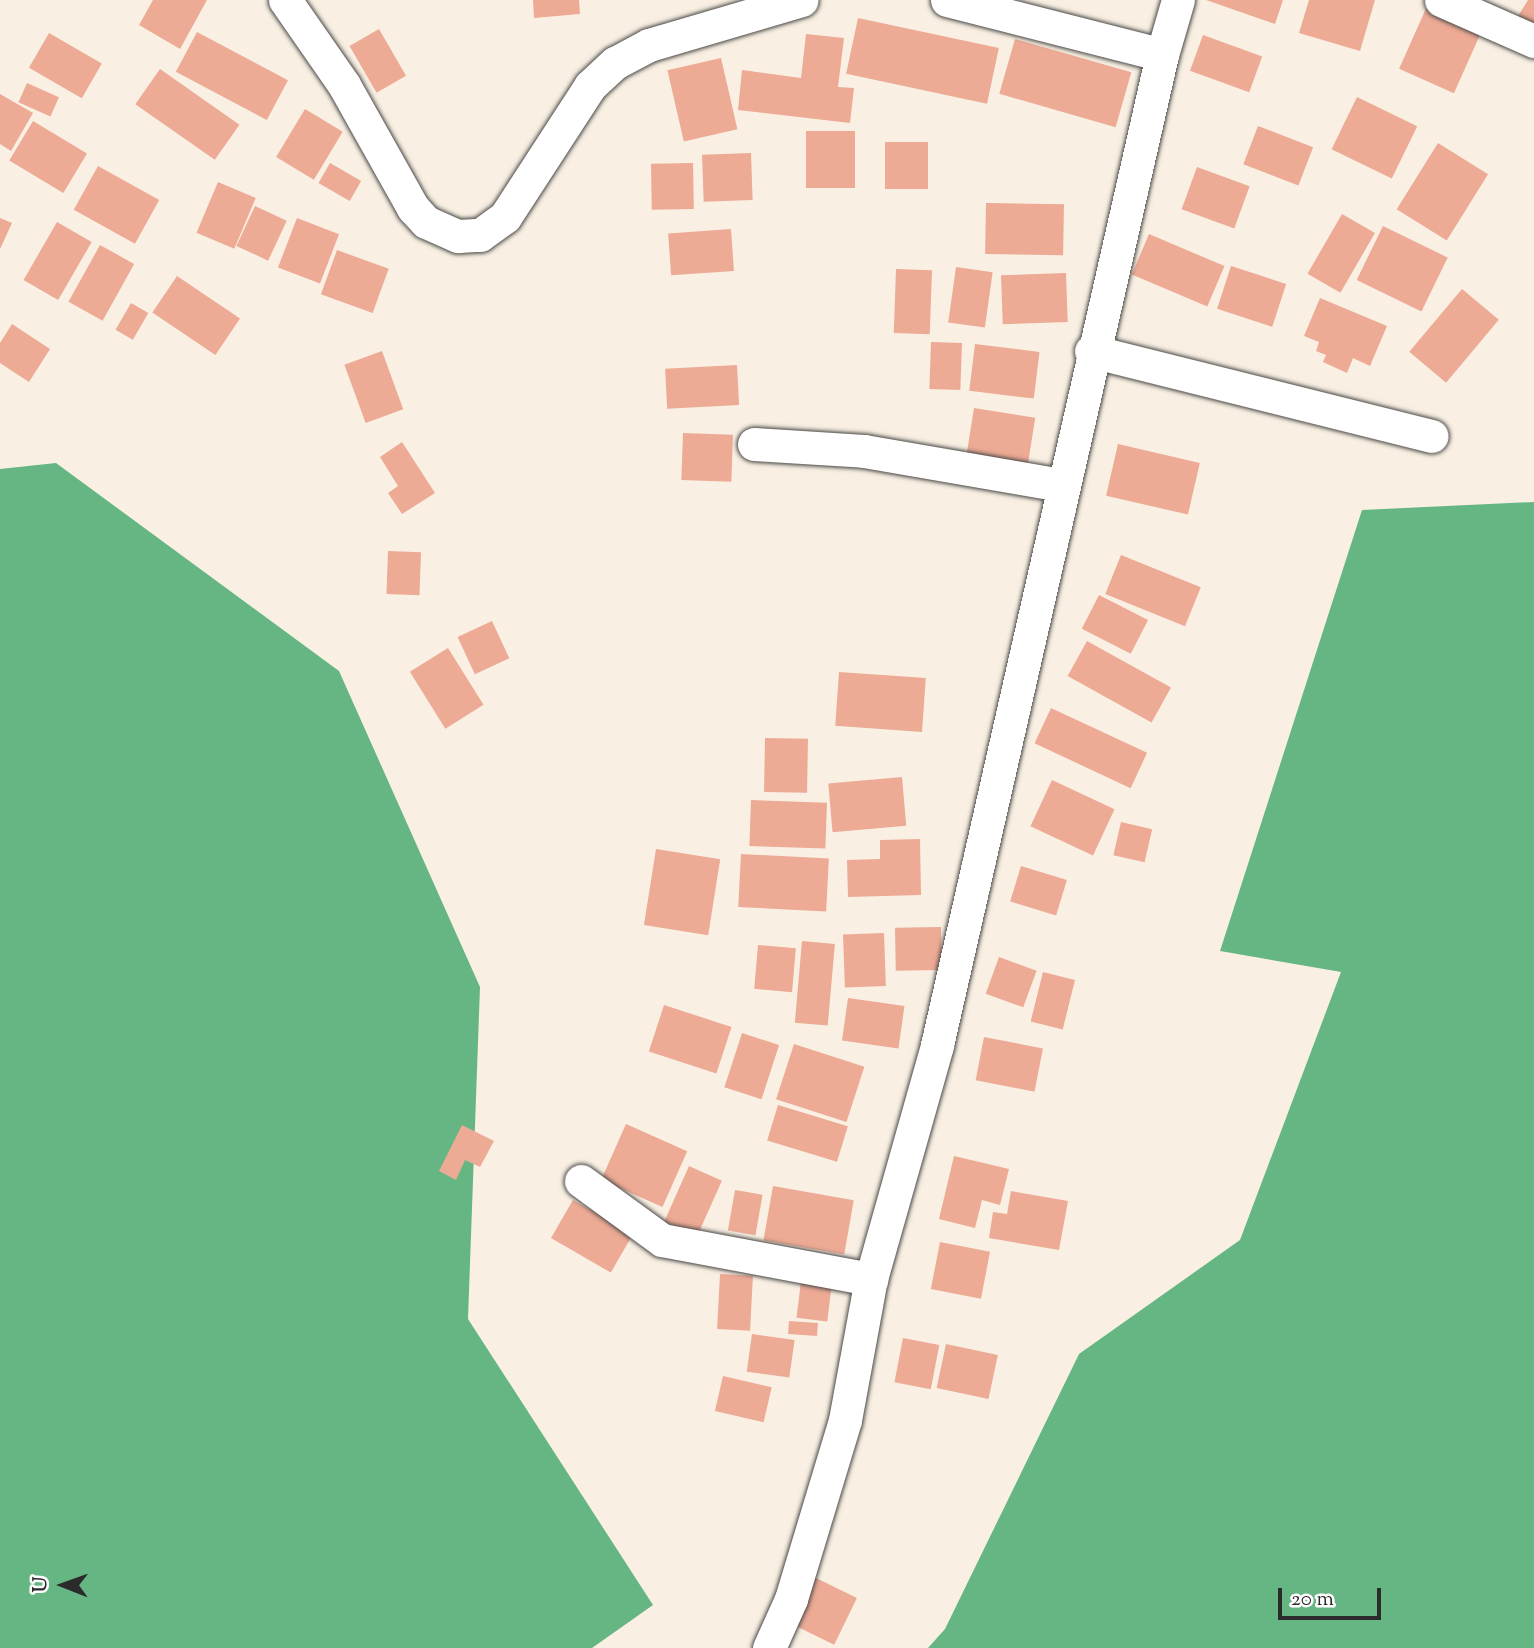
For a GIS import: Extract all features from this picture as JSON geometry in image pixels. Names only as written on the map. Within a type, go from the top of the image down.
[{"type":"street","points":[[285,0],[344,85],[413,208],[426,222],[458,236],[480,235],[505,217],[590,86],[615,63],[649,45],[802,0]]},
{"type":"street","points":[[947,0],[1162,55]]},
{"type":"street","points":[[769,1648],[791,1599],[838,1444],[871,1279],[937,1045],[1091,351],[1162,55],[1178,0]]},
{"type":"street","points":[[1441,0],[1534,41]]},
{"type":"street","points":[[1091,351],[1432,436]]},
{"type":"street","points":[[754,444],[864,451],[1061,485]]},
{"type":"street","points":[[581,1181],[662,1240],[871,1279]]},
{"type":"green space","points":[[56,463],[339,671],[480,987],[468,1319],[653,1605],[592,1648],[0,1648],[0,469]]},
{"type":"green space","points":[[1534,502],[1534,1648],[928,1648],[945,1629],[1079,1354],[1240,1240],[1341,972],[1220,951],[1362,510]]},
{"type":"building","points":[[153,0],[207,0],[180,49],[139,25]]},
{"type":"building","points":[[533,0],[579,0],[580,14],[534,18]]},
{"type":"building","points":[[1206,0],[1283,0],[1275,24]]},
{"type":"building","points":[[1309,0],[1375,0],[1360,51],[1299,33]]},
{"type":"building","points":[[1528,0],[1534,0],[1534,27],[1518,16]]},
{"type":"building","points":[[1428,4],[1483,28],[1454,93],[1399,69]]},
{"type":"building","points":[[858,18],[999,48],[987,104],[846,74]]},
{"type":"building","points":[[379,29],[406,76],[377,93],[350,46]]},
{"type":"building","points":[[197,32],[288,80],[267,120],[176,72]]},
{"type":"building","points":[[49,33],[102,64],[82,98],[29,68]]},
{"type":"building","points":[[806,34],[844,38],[838,87],[854,88],[850,123],[738,110],[742,70],[801,78]]},
{"type":"building","points":[[1203,35],[1262,57],[1249,92],[1190,71]]},
{"type":"building","points":[[1015,39],[1131,72],[1116,127],[999,94]]},
{"type":"building","points":[[721,58],[737,129],[684,142],[667,70]]},
{"type":"building","points":[[160,69],[239,125],[215,160],[135,104]]},
{"type":"building","points":[[27,83],[59,97],[50,116],[18,102]]},
{"type":"building","points":[[0,94],[33,113],[11,151],[0,144]]},
{"type":"building","points":[[1357,97],[1417,126],[1392,179],[1332,149]]},
{"type":"building","points":[[305,109],[343,132],[314,180],[276,157]]},
{"type":"building","points":[[33,121],[87,153],[63,193],[9,160]]},
{"type":"building","points":[[1258,126],[1313,147],[1298,185],[1243,164]]},
{"type":"building","points":[[806,131],[855,131],[855,188],[806,188]]},
{"type":"building","points":[[885,142],[928,142],[928,189],[885,189]]},
{"type":"building","points":[[1438,143],[1488,174],[1447,240],[1397,209]]},
{"type":"building","points":[[751,153],[753,200],[704,202],[702,155]]},
{"type":"building","points":[[330,163],[361,181],[350,201],[318,183]]},
{"type":"building","points":[[693,163],[694,209],[652,210],[651,164]]},
{"type":"building","points":[[98,166],[159,200],[135,244],[74,210]]},
{"type":"building","points":[[1197,167],[1250,186],[1234,228],[1182,209]]},
{"type":"building","points":[[218,182],[256,198],[234,249],[197,233]]},
{"type":"building","points":[[986,203],[1064,204],[1063,255],[985,254]]},
{"type":"building","points":[[255,206],[287,221],[268,261],[236,246]]},
{"type":"building","points":[[1342,214],[1375,233],[1340,293],[1308,274]]},
{"type":"building","points":[[0,218],[12,223],[0,249]]},
{"type":"building","points":[[297,218],[339,234],[320,284],[278,267]]},
{"type":"building","points":[[57,222],[92,242],[58,300],[24,280]]},
{"type":"building","points":[[1383,226],[1448,258],[1421,311],[1357,280]]},
{"type":"building","points":[[731,229],[734,271],[671,275],[668,233]]},
{"type":"building","points":[[1149,234],[1224,266],[1207,307],[1132,275]]},
{"type":"building","points":[[100,245],[134,264],[103,321],[68,302]]},
{"type":"building","points":[[337,250],[389,269],[373,313],[321,294]]},
{"type":"building","points":[[1231,266],[1286,284],[1272,327],[1217,309]]},
{"type":"building","points":[[956,267],[993,272],[985,328],[948,322]]},
{"type":"building","points":[[896,269],[932,270],[930,334],[894,333]]},
{"type":"building","points":[[1066,273],[1068,322],[1003,324],[1001,275]]},
{"type":"building","points":[[177,276],[240,318],[215,355],[152,312]]},
{"type":"building","points":[[1462,289],[1499,320],[1446,383],[1409,352]]},
{"type":"building","points":[[1320,298],[1387,326],[1370,366],[1353,358],[1347,373],[1323,362],[1326,355],[1316,351],[1319,342],[1304,336]]},
{"type":"building","points":[[131,303],[148,313],[133,340],[116,330]]},
{"type":"building","points":[[12,324],[50,349],[29,382],[0,363],[0,343]]},
{"type":"building","points":[[931,342],[962,343],[960,390],[929,389]]},
{"type":"building","points":[[975,344],[1040,352],[1034,399],[969,391]]},
{"type":"building","points":[[382,351],[403,409],[366,423],[344,365]]},
{"type":"building","points":[[737,365],[739,405],[667,409],[665,369]]},
{"type":"building","points":[[974,408],[1035,418],[1026,473],[965,463]]},
{"type":"building","points":[[683,433],[733,435],[731,482],[681,480]]},
{"type":"building","points":[[402,442],[435,493],[402,514],[388,493],[398,486],[380,457]]},
{"type":"building","points":[[1118,444],[1200,463],[1188,515],[1106,496]]},
{"type":"building","points":[[388,551],[421,552],[419,595],[386,594]]},
{"type":"building","points":[[1121,555],[1201,587],[1185,626],[1105,594]]},
{"type":"building","points":[[1099,595],[1148,620],[1131,654],[1082,629]]},
{"type":"building","points":[[492,621],[509,658],[475,674],[458,637]]},
{"type":"building","points":[[1087,641],[1171,688],[1152,723],[1068,676]]},
{"type":"building","points":[[448,648],[484,705],[445,729],[410,672]]},
{"type":"building","points":[[839,672],[926,678],[922,732],[835,726]]},
{"type":"building","points":[[1051,708],[1147,753],[1131,788],[1035,743]]},
{"type":"building","points":[[765,738],[808,739],[807,793],[764,792]]},
{"type":"building","points":[[902,777],[906,826],[833,832],[828,783]]},
{"type":"building","points":[[1052,780],[1115,809],[1093,855],[1030,826]]},
{"type":"building","points":[[751,800],[827,803],[825,849],[749,846]]},
{"type":"building","points":[[1121,822],[1152,829],[1145,862],[1113,855]]},
{"type":"building","points":[[920,839],[921,895],[848,897],[847,860],[880,859],[880,840]]},
{"type":"building","points":[[656,849],[720,859],[708,935],[644,925]]},
{"type":"building","points":[[741,854],[829,859],[826,912],[738,907]]},
{"type":"building","points":[[1021,866],[1067,880],[1056,915],[1010,901]]},
{"type":"building","points":[[941,927],[942,970],[896,971],[895,928]]},
{"type":"building","points":[[884,933],[886,986],[845,987],[843,934]]},
{"type":"building","points":[[802,941],[835,944],[828,1026],[795,1023]]},
{"type":"building","points":[[758,945],[796,948],[792,992],[754,989]]},
{"type":"building","points":[[999,957],[1037,971],[1023,1007],[986,994]]},
{"type":"building","points":[[1043,972],[1075,980],[1063,1029],[1031,1021]]},
{"type":"building","points":[[848,998],[904,1006],[898,1049],[842,1041]]},
{"type":"building","points":[[664,1005],[732,1027],[716,1074],[649,1052]]},
{"type":"building","points":[[742,1033],[779,1045],[761,1099],[724,1087]]},
{"type":"building","points":[[984,1037],[1043,1048],[1035,1092],[976,1080]]},
{"type":"building","points":[[794,1044],[864,1067],[846,1122],[776,1099]]},
{"type":"building","points":[[778,1105],[848,1126],[837,1162],[767,1140]]},
{"type":"building","points":[[626,1124],[687,1151],[662,1207],[601,1180]]},
{"type":"building","points":[[462,1125],[494,1141],[480,1167],[465,1160],[456,1180],[439,1171]]},
{"type":"building","points":[[954,1156],[1009,1169],[1000,1205],[982,1200],[975,1228],[939,1219]]},
{"type":"building","points":[[689,1166],[722,1181],[697,1236],[664,1222]]},
{"type":"building","points":[[773,1186],[854,1200],[844,1254],[763,1240]]},
{"type":"building","points":[[735,1190],[763,1195],[755,1235],[728,1230]]},
{"type":"building","points":[[1011,1191],[1068,1201],[1059,1250],[989,1238],[993,1212],[1007,1214]]},
{"type":"building","points":[[573,1200],[633,1234],[611,1273],[551,1238]]},
{"type":"building","points":[[940,1242],[990,1252],[981,1299],[931,1289]]},
{"type":"building","points":[[720,1274],[753,1276],[750,1331],[717,1329]]},
{"type":"building","points":[[801,1281],[832,1285],[827,1322],[796,1318]]},
{"type":"building","points":[[789,1321],[818,1323],[817,1336],[788,1334]]},
{"type":"building","points":[[752,1334],[795,1340],[789,1378],[747,1372]]},
{"type":"building","points":[[903,1338],[939,1345],[931,1389],[894,1382]]},
{"type":"building","points":[[946,1344],[998,1355],[988,1399],[937,1388]]},
{"type":"building","points":[[723,1376],[772,1387],[764,1422],[715,1411]]},
{"type":"building","points":[[812,1576],[857,1598],[834,1645],[789,1623]]}]
